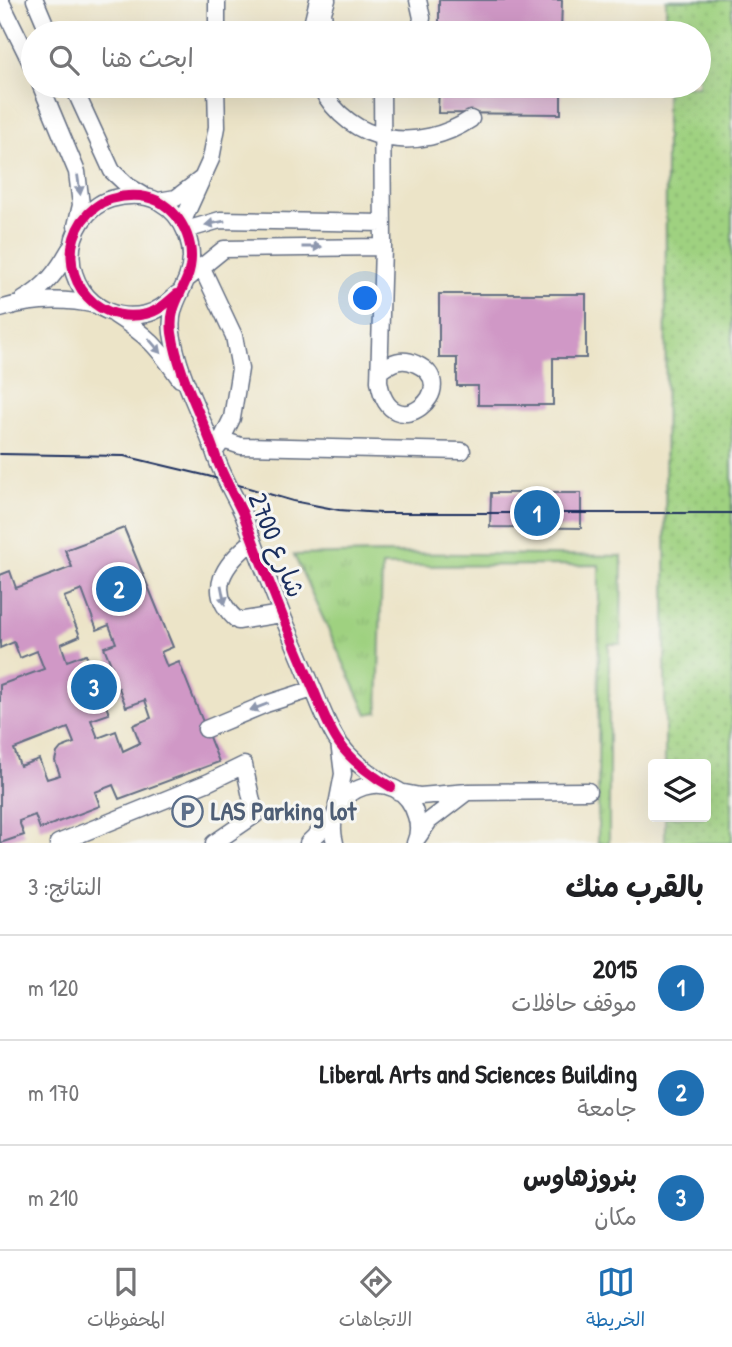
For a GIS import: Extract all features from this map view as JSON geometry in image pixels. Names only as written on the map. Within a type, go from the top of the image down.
[{"type":"street","points":[[0,0],[21,43]]},
{"type":"street","points":[[35,0],[44,21]]},
{"type":"street","points":[[217,0],[217,21]]},
{"type":"street","points":[[313,21],[318,0]]},
{"type":"street","points":[[324,21],[326,0]]},
{"type":"street","points":[[418,0],[421,21]]},
{"type":"street","points":[[7,306],[38,290],[57,272],[71,248],[81,205],[77,172],[46,98]]},
{"type":"street","points":[[79,98],[112,171],[128,186],[171,211],[184,227],[191,246],[187,279]]},
{"type":"street","points":[[184,227],[211,159],[217,127],[216,98]]},
{"type":"street","points":[[329,98],[341,114],[367,131],[382,137],[413,141],[429,139],[471,119]]},
{"type":"street","points":[[380,371],[382,98]]},
{"type":"street","points":[[75,232],[87,214],[104,201],[125,195],[152,199],[176,198],[205,175]]},
{"type":"street","points":[[184,227],[220,220],[383,223]]},
{"type":"street","points":[[262,221],[262,247]]},
{"type":"street","points":[[7,306],[55,300],[96,305],[112,313],[130,316],[148,313],[164,306],[177,294],[187,279],[224,248],[383,247]]},
{"type":"street","points":[[71,248],[72,270],[81,289],[96,305]]},
{"type":"street","points":[[201,266],[234,336],[240,369],[232,418],[219,446],[462,451]]},
{"type":"street","name":"شارع 2700","points":[[177,294],[172,316],[173,334],[187,390]]},
{"type":"street","name":"شارع 2700","points":[[112,313],[143,332],[156,345],[187,390],[219,446],[281,614],[338,742],[343,774],[333,816]]},
{"type":"street","points":[[253,541],[233,556],[222,572],[223,603],[238,621],[281,614]]},
{"type":"street","points":[[206,729],[266,704],[313,689]]},
{"type":"street","name":"شارع 2700","points":[[338,742],[372,776],[395,790]]},
{"type":"street","points":[[58,843],[209,782],[244,765],[256,815],[214,843]]},
{"type":"street","points":[[308,843],[333,816],[341,801],[364,786],[377,785],[420,796],[468,792],[589,791]]},
{"type":"street","points":[[395,790],[414,809],[418,823],[417,840]]},
{"type":"street","points":[[417,840],[429,821],[468,792]]},
{"type":"street","points":[[333,816],[332,832],[335,843]]},
{"type":"green space","points":[[666,0],[732,0],[732,843],[665,843],[665,822],[711,822],[711,759],[665,759],[666,98],[711,98],[711,21],[666,21]]},
{"type":"green space","points":[[381,553],[622,556],[621,644],[609,644],[609,843],[598,843],[599,565],[382,566],[378,712],[367,714],[294,555]]},
{"type":"building","points":[[439,0],[562,0],[561,21],[439,21]]},
{"type":"building","points":[[439,98],[561,98],[561,114],[438,113]]},
{"type":"building","points":[[439,294],[586,294],[586,358],[553,358],[553,405],[478,405],[478,386],[457,386],[457,358],[439,358]]},
{"type":"building","points":[[491,493],[581,493],[581,528],[490,527]]},
{"type":"building","points":[[124,528],[173,647],[161,652],[167,667],[179,662],[219,762],[119,799],[113,785],[95,792],[100,806],[40,829],[35,815],[19,821],[24,835],[0,843],[0,685],[44,669],[37,651],[20,658],[14,642],[0,648],[0,575],[10,571],[16,588],[72,567],[65,550]],"holes":[[[82,590],[97,630],[109,625],[116,643],[104,647],[112,667],[94,674],[86,654],[67,661],[61,644],[80,636],[64,597]],[[119,688],[126,707],[145,700],[151,718],[133,725],[140,743],[123,751],[116,731],[98,738],[91,720],[109,714],[102,695]],[[68,728],[74,743],[61,748],[57,753],[55,761],[60,775],[47,779],[39,759],[20,766],[14,749]]]},
{"type":"tram line","points":[[0,454],[124,456],[208,476],[293,501],[339,510],[381,513],[732,513]]},
{"type":"cycle path","points":[[177,294],[151,313],[126,316],[108,311],[93,302],[82,290],[74,274],[71,257],[74,239],[85,217],[107,200],[140,196],[158,201],[182,224],[190,245],[190,267],[173,310],[171,325],[185,381],[331,729],[344,750],[356,762],[391,787]]},
{"type":"place","name":"2015","points":[[537,513]]},
{"type":"place","name":"Liberal Arts and Sciences Building","points":[[119,589]]},
{"type":"place","name":"بنروزهاوس","points":[[94,687]]},
{"type":"place","name":"LAS Parking lot","points":[[188,811]]}]
